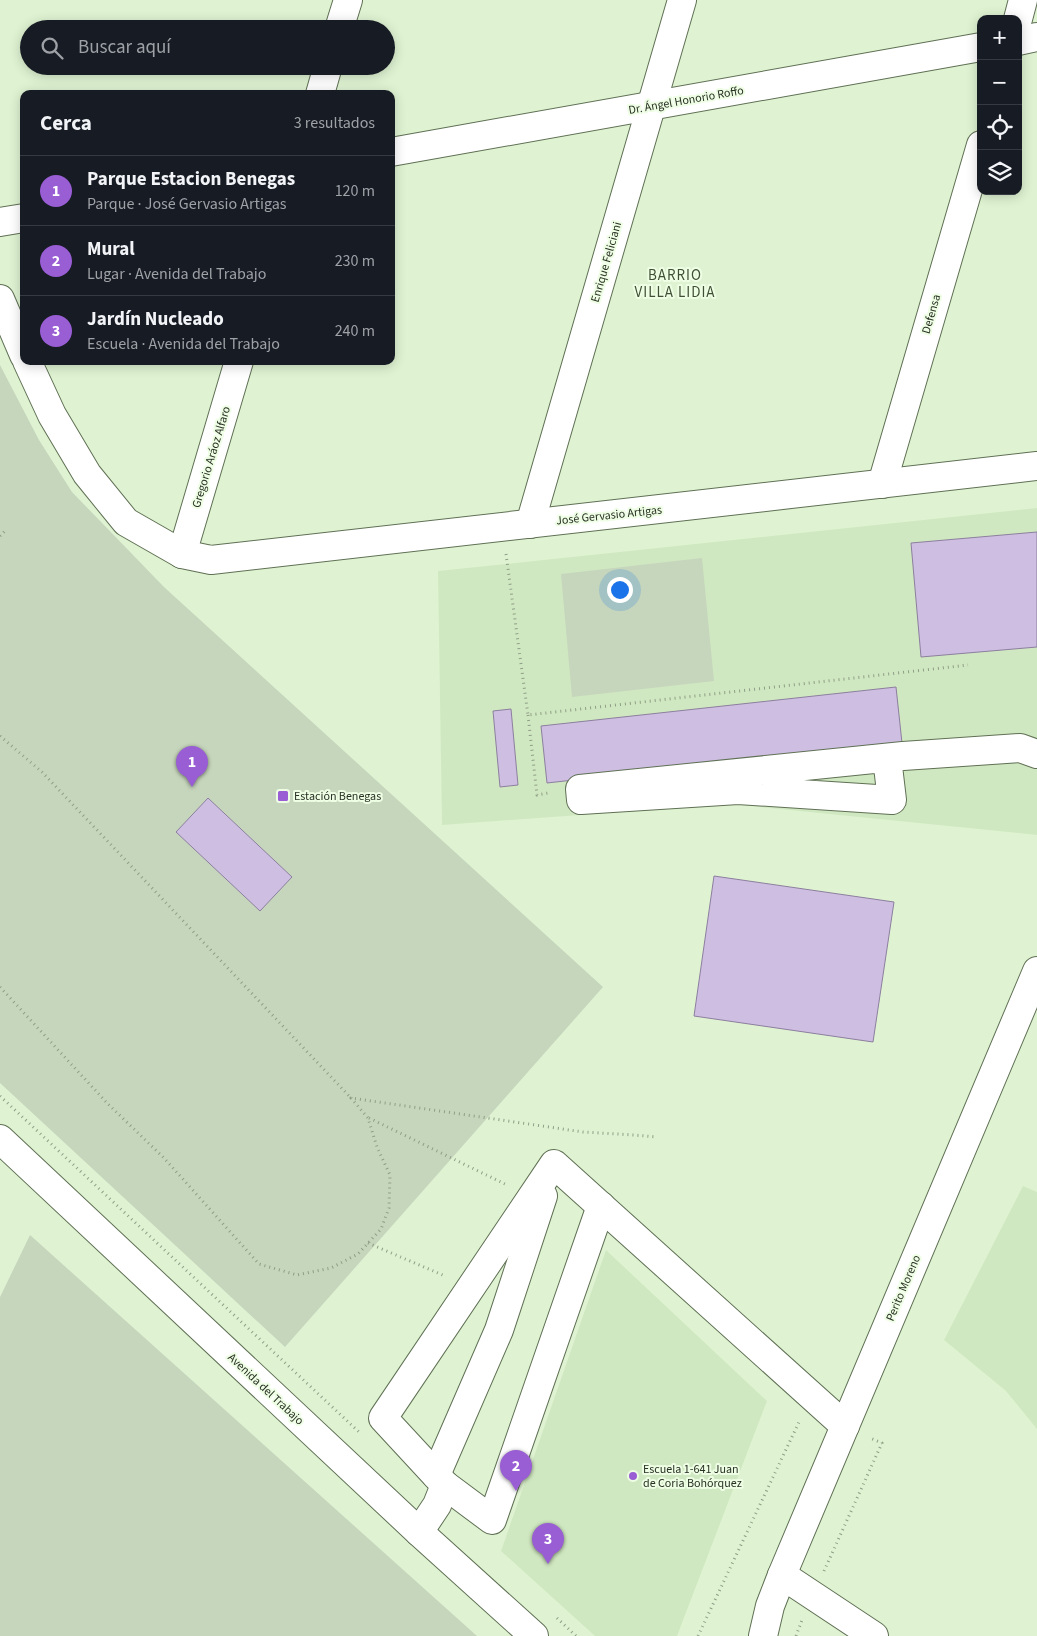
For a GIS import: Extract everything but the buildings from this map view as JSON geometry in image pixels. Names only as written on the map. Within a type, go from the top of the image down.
[{"type":"street","points":[[342,20],[348,0]]},
{"type":"street","name":"Enrique Feliciani","points":[[530,524],[682,0]]},
{"type":"street","points":[[1019,15],[1023,0]]},
{"type":"street","points":[[1022,40],[1037,37]]},
{"type":"street","name":"Dr. Ángel Honorio Roffo","points":[[395,151],[977,48]]},
{"type":"street","points":[[321,90],[325,75]]},
{"type":"street","name":"Defensa","points":[[882,484],[980,150]]},
{"type":"street","points":[[0,222],[20,219]]},
{"type":"street","points":[[0,299],[20,346]]},
{"type":"street","name":"José Gervasio Artigas","points":[[29,365],[52,415],[87,474],[126,522],[182,554],[211,560],[1037,466]]},
{"type":"street","name":"Gregorio Aráoz Alfaro","points":[[182,554],[239,365]]},
{"type":"street","points":[[887,758],[892,800],[738,790],[581,800],[580,789],[887,758],[1020,748],[1037,754]]},
{"type":"street","name":"Perito Moreno","points":[[763,1636],[770,1606],[782,1575],[1037,971]]},
{"type":"street","name":"Avenida del Trabajo","points":[[0,1140],[534,1636]]},
{"type":"street","points":[[554,1164],[845,1426]]},
{"type":"street","points":[[554,1164],[383,1418],[440,1480],[492,1520],[600,1206]]},
{"type":"street","points":[[420,1532],[437,1505],[440,1480],[499,1330],[554,1164]]},
{"type":"street","points":[[782,1575],[874,1636]]},
{"type":"street","name":"Perito Moreno","points":[[752,1636],[770,1606]]},
{"type":"path","points":[[0,536],[7,530]]},
{"type":"path","points":[[507,564],[537,795],[548,793]]},
{"type":"path","points":[[528,715],[968,665]]},
{"type":"path","points":[[0,736],[42,772],[352,1098],[368,1118],[377,1147],[390,1175],[389,1208],[381,1230],[358,1254],[331,1268],[297,1275],[259,1264],[164,1158],[108,1104],[0,987]]},
{"type":"path","points":[[0,1096],[364,1437]]},
{"type":"path","points":[[352,1098],[583,1132],[656,1137]]},
{"type":"path","points":[[368,1118],[532,1197]]},
{"type":"path","points":[[368,1243],[471,1287]]},
{"type":"path","points":[[698,1636],[811,1396]]},
{"type":"path","points":[[796,1636],[882,1443],[845,1426]]},
{"type":"path","points":[[556,1617],[576,1636]]},
{"type":"shaded area","points":[[0,365],[39,440],[72,492],[164,587],[603,987],[285,1347],[0,1083]]},
{"type":"shaded area","points":[[1037,508],[1037,835],[731,804],[442,825],[438,571]]},
{"type":"shaded area","points":[[702,558],[714,681],[572,697],[561,574]]},
{"type":"shaded area","points":[[1023,1186],[1037,1192],[1037,1429],[1006,1391],[944,1340]]},
{"type":"shaded area","points":[[30,1235],[477,1636],[0,1636],[0,1297]]},
{"type":"shaded area","name":"Escuela 1-641 Juan de Coria Bohórquez","points":[[606,1250],[767,1401],[677,1636],[595,1636],[501,1551]]},
{"type":"place","name":"Parque Estacion Benegas","points":[[192,787]]},
{"type":"place","name":"Estación Benegas","points":[[283,796]]},
{"type":"place","name":"Escuela 1-641 Juan de Coria Bohórquez","points":[[633,1476]]},
{"type":"place","name":"Mural","points":[[516,1491]]},
{"type":"place","name":"Jardín Nucleado","points":[[548,1564]]},
{"type":"district","name":"BARRIO VILLA LIDIA","points":[[675,284]]}]
